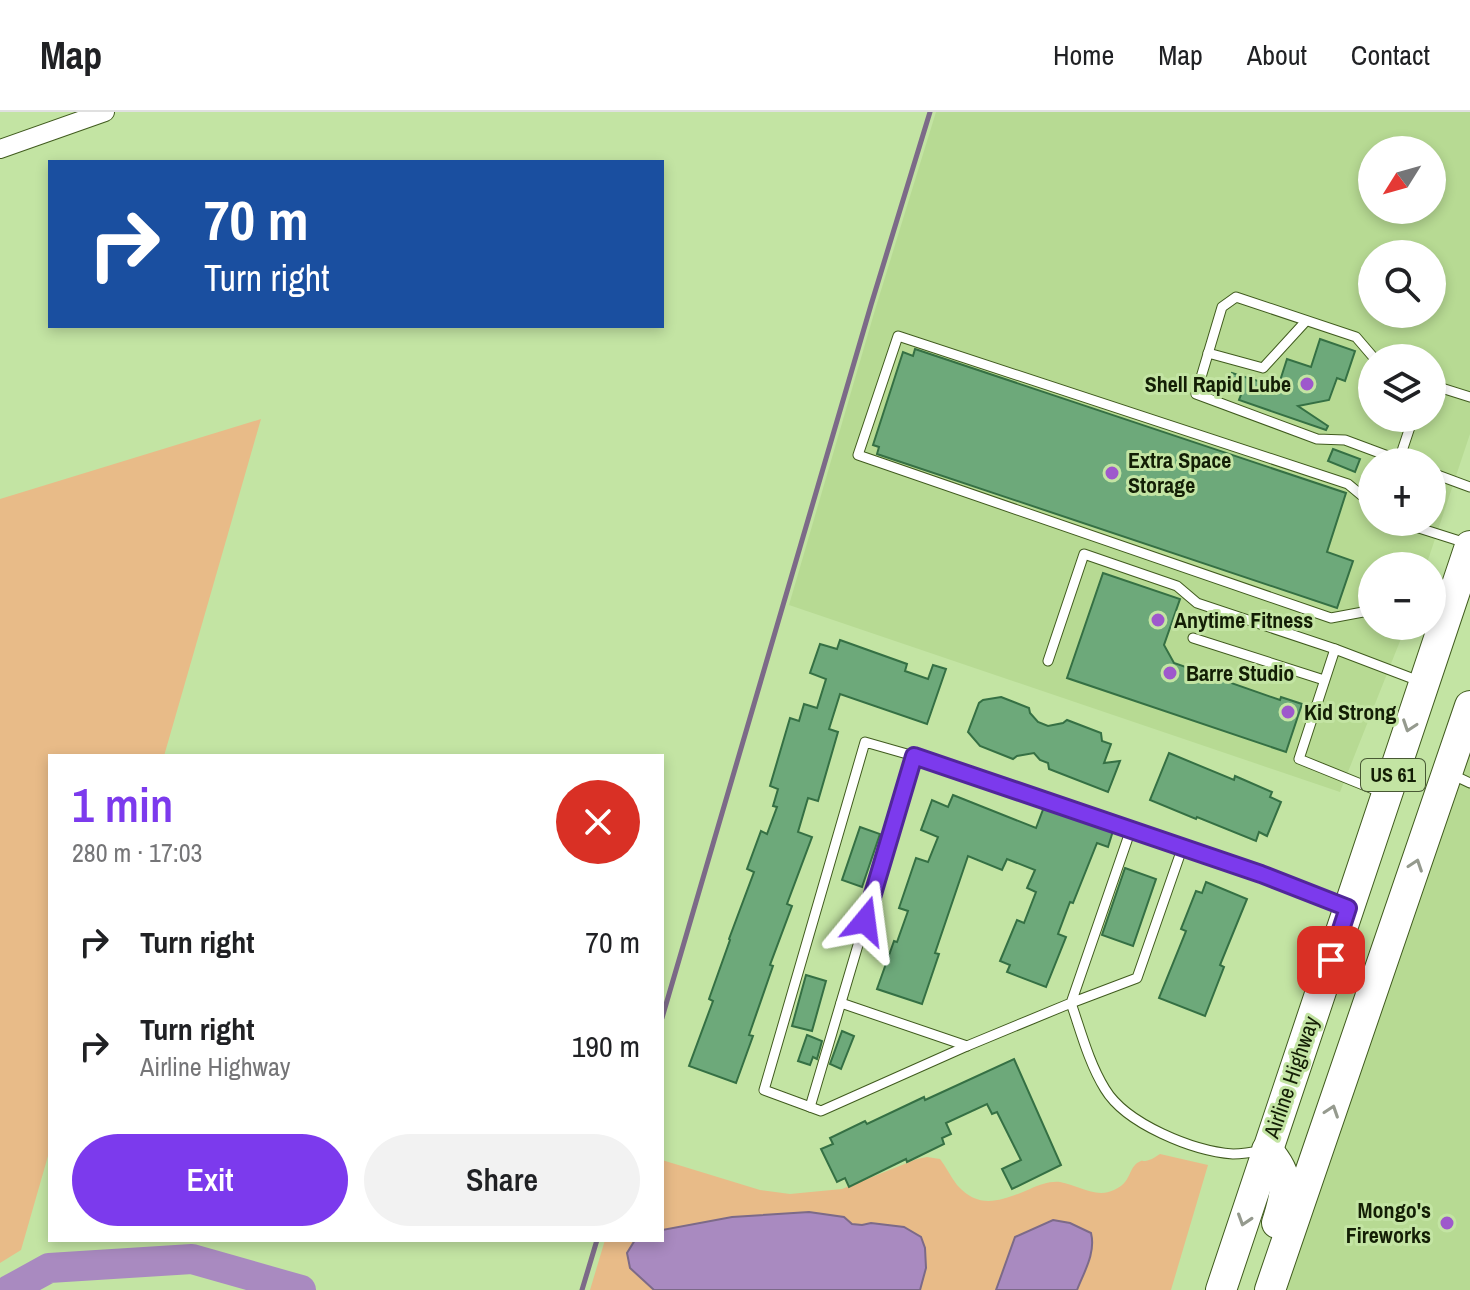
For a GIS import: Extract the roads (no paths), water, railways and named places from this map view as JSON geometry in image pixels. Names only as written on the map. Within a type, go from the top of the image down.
[{"type":"highway","name":"Airline Highway","points":[[1446,595],[1470,545]]},
{"type":"highway","name":"Airline Highway","points":[[1221,1290],[1424,683],[1429,640]]},
{"type":"highway","name":"US 61","points":[[1270,1290],[1315,1160],[1459,778],[1470,706]]},
{"type":"highway","points":[[1315,1160],[1296,1150],[1291,1140],[1293,1123],[1336,979],[1331,960]]},
{"type":"highway","points":[[1256,1290],[1286,1190],[1282,1170],[1267,1150]]},
{"type":"street","points":[[0,149],[105,112]]},
{"type":"lane","points":[[1362,344],[1356,337],[1236,297],[1222,307],[1196,394],[1317,439],[1345,440],[1366,448]]},
{"type":"lane","points":[[1208,353],[1263,368],[1306,321]]},
{"type":"lane","points":[[1358,492],[1348,484],[898,336],[858,455],[1331,618],[1358,613]]},
{"type":"lane","points":[[1446,389],[1470,397]]},
{"type":"lane","points":[[1446,478],[1470,487]]},
{"type":"lane","points":[[1443,536],[1470,545]]},
{"type":"lane","points":[[1048,661],[1084,554],[1177,586],[1197,603],[1335,649],[1424,683]]},
{"type":"lane","points":[[1193,638],[1324,680]]},
{"type":"lane","points":[[1335,649],[1299,759],[1386,794]]},
{"type":"lane","points":[[1183,846],[1137,978],[967,1046],[821,1111],[764,1090],[865,742],[1183,846],[1348,908]]},
{"type":"lane","points":[[810,1107],[914,756]]},
{"type":"lane","points":[[1131,829],[1071,1003],[1087,1052],[1106,1091],[1135,1119],[1180,1141],[1208,1150],[1236,1154],[1267,1150]]},
{"type":"lane","points":[[841,1003],[967,1046]]},
{"type":"waterway","points":[[664,1011],[930,112]]},
{"type":"waterway","points":[[582,1290],[596,1242]]},
{"type":"waterway","points":[[9,1290],[49,1268],[192,1259],[301,1290]]},
{"type":"place","name":"Shell Rapid Lube","points":[[1307,384]]},
{"type":"place","name":"Extra Space Storage","points":[[1112,473]]},
{"type":"place","name":"Anytime Fitness","points":[[1158,620]]},
{"type":"place","name":"Barre Studio","points":[[1170,673]]},
{"type":"place","name":"Kid Strong","points":[[1288,712]]},
{"type":"place","name":"Mongo's Fireworks","points":[[1447,1223]]}]
